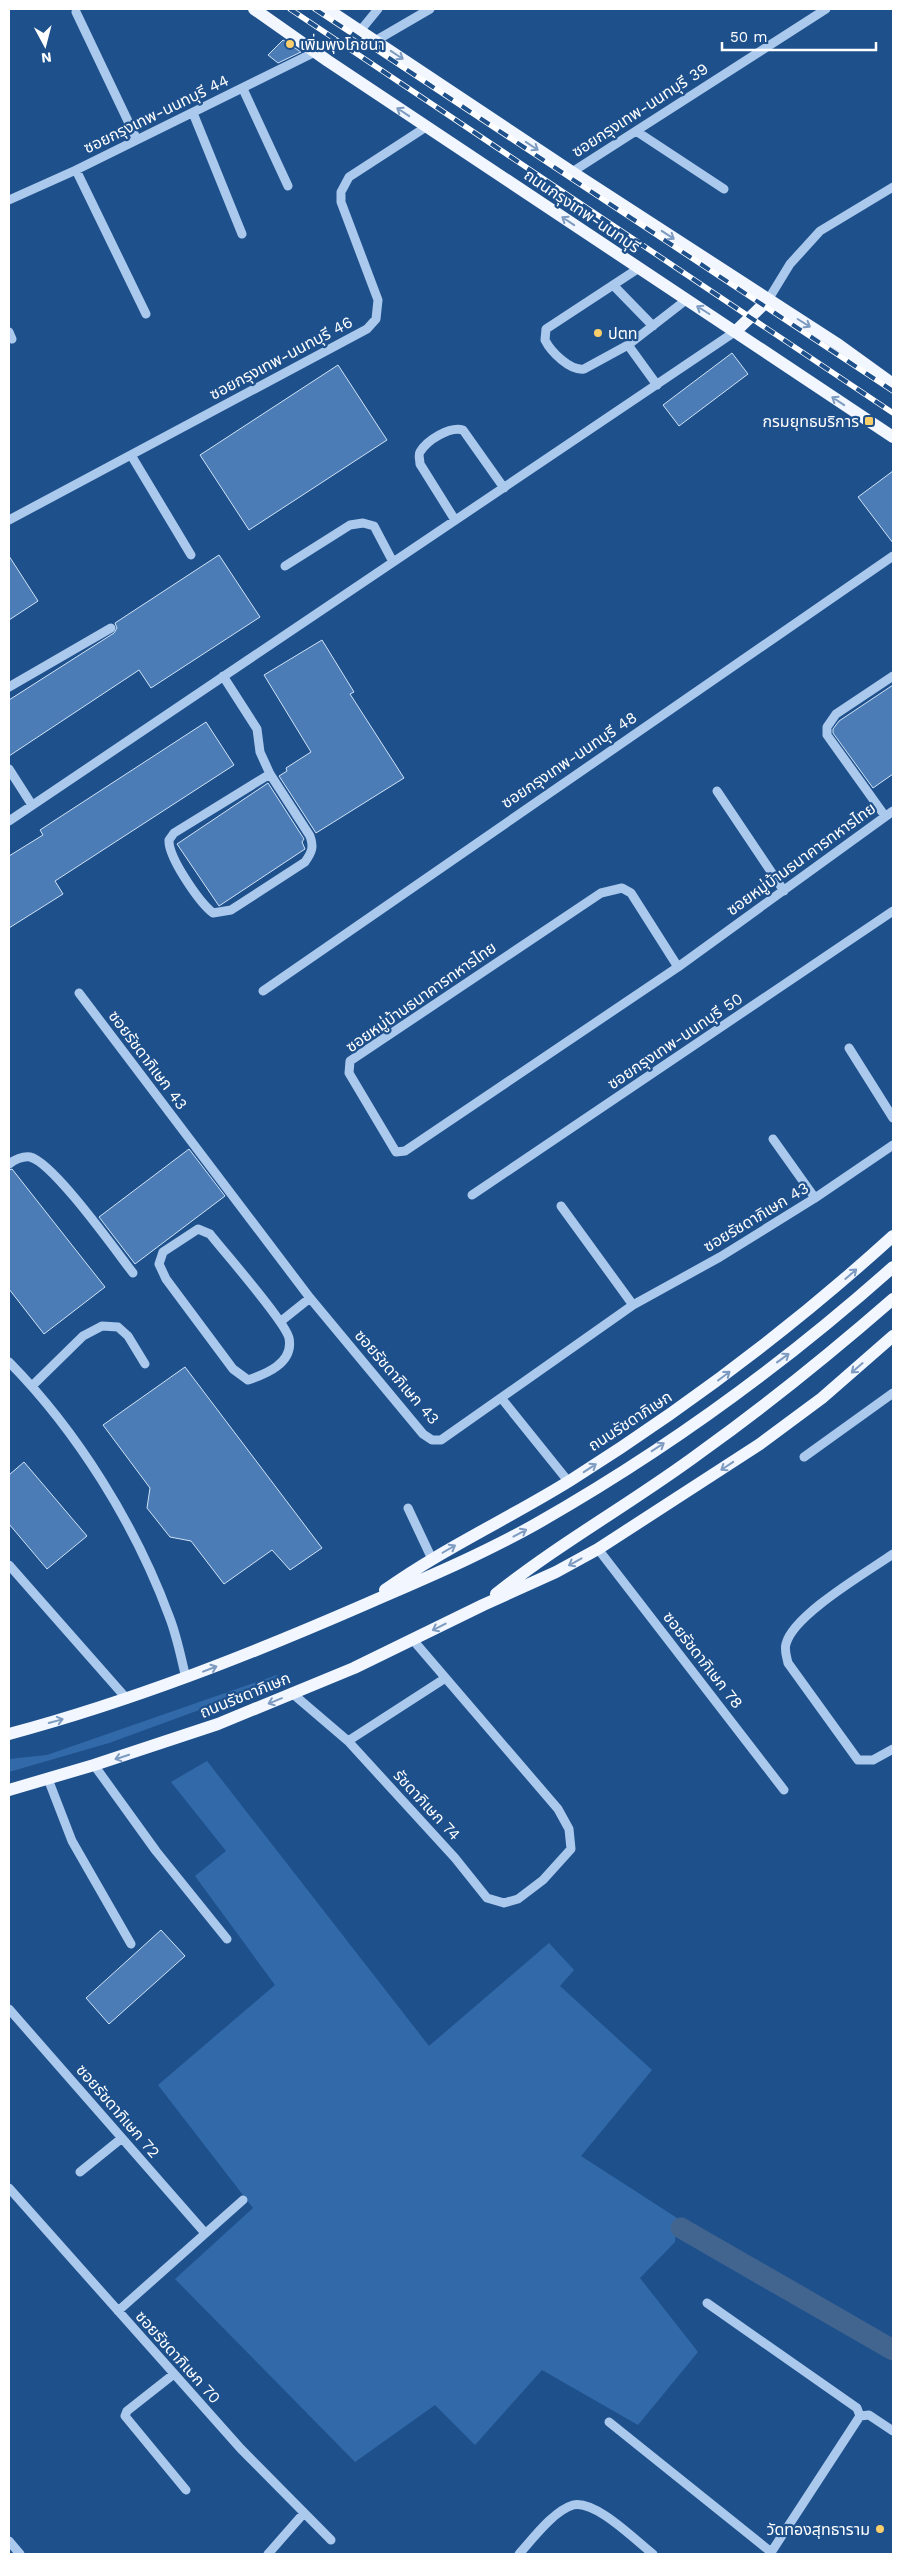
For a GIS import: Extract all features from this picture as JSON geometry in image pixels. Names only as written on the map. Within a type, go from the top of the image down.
[{"type":"main road","name":"ถนนกรุงเทพ-นนทบุรี","points":[[254,9],[426,127],[686,300],[736,331],[893,438]]},
{"type":"main road","name":"ถนนกรุงเทพ-นนทบุรี","points":[[327,9],[572,172],[839,345],[893,384]]},
{"type":"main road","points":[[736,331],[768,300]]},
{"type":"main road","name":"ถนนรัชดาภิเษก","points":[[365,1605],[432,1559],[568,1481],[668,1417],[761,1348],[822,1299],[893,1236]]},
{"type":"main road","name":"ถนนรัชดาภิเษก","points":[[9,1734],[127,1699],[255,1652],[460,1563],[535,1525],[688,1428],[792,1351],[893,1267]]},
{"type":"main road","name":"ถนนรัชดาภิเษก","points":[[483,1605],[541,1559],[700,1453],[804,1374],[893,1299]]},
{"type":"main road","name":"ถนนรัชดาภิเษก","points":[[9,1790],[94,1766],[218,1724],[354,1668],[483,1605],[556,1572],[598,1549],[760,1444],[822,1398],[893,1336]]},
{"type":"street","points":[[360,31],[378,9]]},
{"type":"street","points":[[375,41],[430,9]]},
{"type":"street","name":"ซอยกรุงเทพ-นนทบุรี 39","points":[[572,172],[826,9]]},
{"type":"street","points":[[76,12],[137,140]]},
{"type":"street","name":"ซอยกรุงเทพ-นนทบุรี 44","points":[[9,200],[76,170],[315,52]]},
{"type":"street","points":[[243,89],[288,186]]},
{"type":"street","points":[[192,113],[242,234]]},
{"type":"street","name":"ซอยกรุงเทพ-นนทบุรี 46","points":[[9,520],[358,334],[371,324],[376,319],[378,300],[341,202],[341,192],[349,178],[426,127]]},
{"type":"street","points":[[636,130],[724,189]]},
{"type":"street","points":[[76,170],[146,314]]},
{"type":"street","points":[[768,300],[790,264],[820,231],[893,186]]},
{"type":"street","points":[[639,268],[546,329],[544,340],[572,368],[584,369],[628,344],[686,300]]},
{"type":"street","points":[[613,285],[653,326]]},
{"type":"street","points":[[9,821],[736,331]]},
{"type":"street","points":[[628,344],[657,384]]},
{"type":"street","points":[[455,520],[420,464],[419,457],[421,450],[448,430],[455,428],[463,430],[504,488]]},
{"type":"street","points":[[131,455],[191,555]]},
{"type":"street","points":[[285,566],[350,526],[364,523],[374,526],[393,562]]},
{"type":"street","name":"ซอยกรุงเทพ-นนทบุรี 48","points":[[263,990],[893,556]]},
{"type":"street","points":[[9,688],[111,628]]},
{"type":"street","points":[[223,676],[257,729],[260,752],[270,774],[310,836],[312,852],[305,862],[231,910],[213,913],[205,907],[170,851],[169,840],[174,833],[270,774]]},
{"type":"street","points":[[885,816],[827,735],[826,727],[836,714],[893,676]]},
{"type":"street","points":[[9,769],[32,805]]},
{"type":"street","points":[[716,791],[784,891]]},
{"type":"street","name":"ซอยหมู่บ้านธนาคารทหารไทย","points":[[678,967],[631,893],[622,888],[601,892],[350,1061],[349,1073],[396,1152],[406,1151],[678,967],[893,811]]},
{"type":"street","name":"ซอยกรุงเทพ-นนทบุรี 50","points":[[472,1195],[893,912]]},
{"type":"street","name":"ซอยรัชดาภิเษก 43","points":[[79,993],[310,1298],[423,1434],[432,1440],[441,1440],[634,1305],[720,1257],[816,1198],[893,1145]]},
{"type":"street","points":[[849,1048],[893,1118]]},
{"type":"street","points":[[773,1139],[816,1198]]},
{"type":"street","points":[[9,1164],[19,1157],[30,1157],[42,1163],[91,1219],[133,1273]]},
{"type":"street","points":[[561,1206],[634,1305]]},
{"type":"street","points":[[198,1229],[210,1234],[280,1322],[289,1338],[286,1358],[269,1374],[248,1380],[234,1369],[166,1279],[159,1264],[164,1252],[198,1229]]},
{"type":"street","points":[[280,1322],[310,1298]]},
{"type":"street","points":[[32,1386],[83,1336],[102,1326],[118,1327],[128,1336],[145,1364]]},
{"type":"street","points":[[9,1362],[32,1386],[94,1467],[138,1546],[170,1618],[186,1678]]},
{"type":"street","points":[[804,1457],[893,1393]]},
{"type":"street","points":[[502,1399],[568,1481]]},
{"type":"street","points":[[408,1508],[432,1559]]},
{"type":"street","name":"ซอยรัชดาภิเษก 78","points":[[598,1549],[784,1790]]},
{"type":"street","points":[[893,1554],[810,1612],[792,1630],[785,1646],[788,1663],[858,1760],[873,1760],[893,1749]]},
{"type":"street","points":[[9,1565],[127,1699]]},
{"type":"street","name":"รัชดาภิเษก 74","points":[[293,1694],[348,1741],[455,1858],[487,1898],[504,1903],[518,1899],[543,1880],[571,1849],[569,1828],[558,1809],[444,1679],[413,1640]]},
{"type":"street","points":[[348,1741],[444,1679]]},
{"type":"street","points":[[94,1766],[156,1851],[227,1940]]},
{"type":"street","points":[[48,1779],[72,1841],[131,1944]]},
{"type":"street","name":"ซอยรัชดาภิเษก 72","points":[[9,2009],[205,2233]]},
{"type":"street","points":[[80,2172],[122,2138]]},
{"type":"street","name":"ซอยรัชดาภิเษก 70","points":[[9,2188],[241,2450],[331,2540]]},
{"type":"street","points":[[118,2311],[243,2200]]},
{"type":"street","points":[[707,2303],[857,2408],[860,2416]]},
{"type":"street","points":[[174,2374],[127,2411],[125,2416],[186,2490]]},
{"type":"street","points":[[609,2422],[770,2553],[860,2416],[869,2414],[893,2431]]},
{"type":"street","points":[[518,2554],[552,2518],[573,2505],[585,2505],[598,2510],[653,2554]]},
{"type":"street","points":[[268,2554],[304,2513]]},
{"type":"street","points":[[9,2541],[20,2554]]},
{"type":"shaded area","points":[[277,1675],[281,1680],[109,1743],[9,1772],[9,1759],[47,1755]]},
{"type":"shaded area","points":[[207,1761],[429,2046],[549,1943],[574,1970],[560,1986],[652,2070],[581,2156],[677,2218],[675,2242],[640,2278],[698,2352],[638,2425],[542,2370],[475,2445],[435,2405],[355,2462],[175,2279],[253,2208],[158,2085],[275,1985],[195,1876],[226,1851],[171,1782]]},
{"type":"building","points":[[283,40],[301,52],[278,63],[268,55]]},
{"type":"building","points":[[732,353],[748,374],[679,426],[663,405]]},
{"type":"building","points":[[338,365],[387,440],[249,530],[200,455]]},
{"type":"building","points":[[893,471],[893,543],[858,497]]},
{"type":"building","points":[[219,555],[260,617],[151,688],[139,670],[9,756],[9,700],[114,633],[117,628],[115,623]]},
{"type":"building","points":[[9,556],[38,601],[9,620]]},
{"type":"building","points":[[322,640],[354,692],[350,694],[404,778],[316,833],[279,776],[287,771],[286,768],[311,752],[264,675]]},
{"type":"building","points":[[893,685],[893,774],[873,788],[833,733],[833,729],[839,721]]},
{"type":"building","points":[[206,722],[234,765],[55,881],[63,894],[9,928],[9,856],[43,835],[40,830]]},
{"type":"building","points":[[268,783],[304,839],[302,842],[305,849],[219,906],[177,844]]},
{"type":"building","points":[[189,1149],[225,1196],[135,1264],[99,1217]]},
{"type":"building","points":[[12,1169],[105,1287],[44,1334],[9,1289],[9,1170]]},
{"type":"building","points":[[185,1367],[322,1548],[290,1570],[272,1550],[224,1584],[191,1541],[170,1537],[147,1508],[150,1488],[103,1425]]},
{"type":"building","points":[[24,1462],[87,1536],[47,1569],[9,1524],[9,1475]]},
{"type":"building","points":[[161,1930],[185,1956],[109,2024],[86,1998]]},
{"type":"waterway","points":[[681,2228],[893,2350]]},
{"type":"railway","points":[[290,9],[893,413]]},
{"type":"railway","points":[[315,9],[893,391]]},
{"type":"place","name":"เพิ่มพุงโภชนา","points":[[290,44]]},
{"type":"place","name":"ปตท","points":[[598,333]]},
{"type":"place","name":"กรมยุทธบริการ","points":[[869,421]]},
{"type":"place","name":"วัดทองสุทธาราม","points":[[880,2529]]}]
